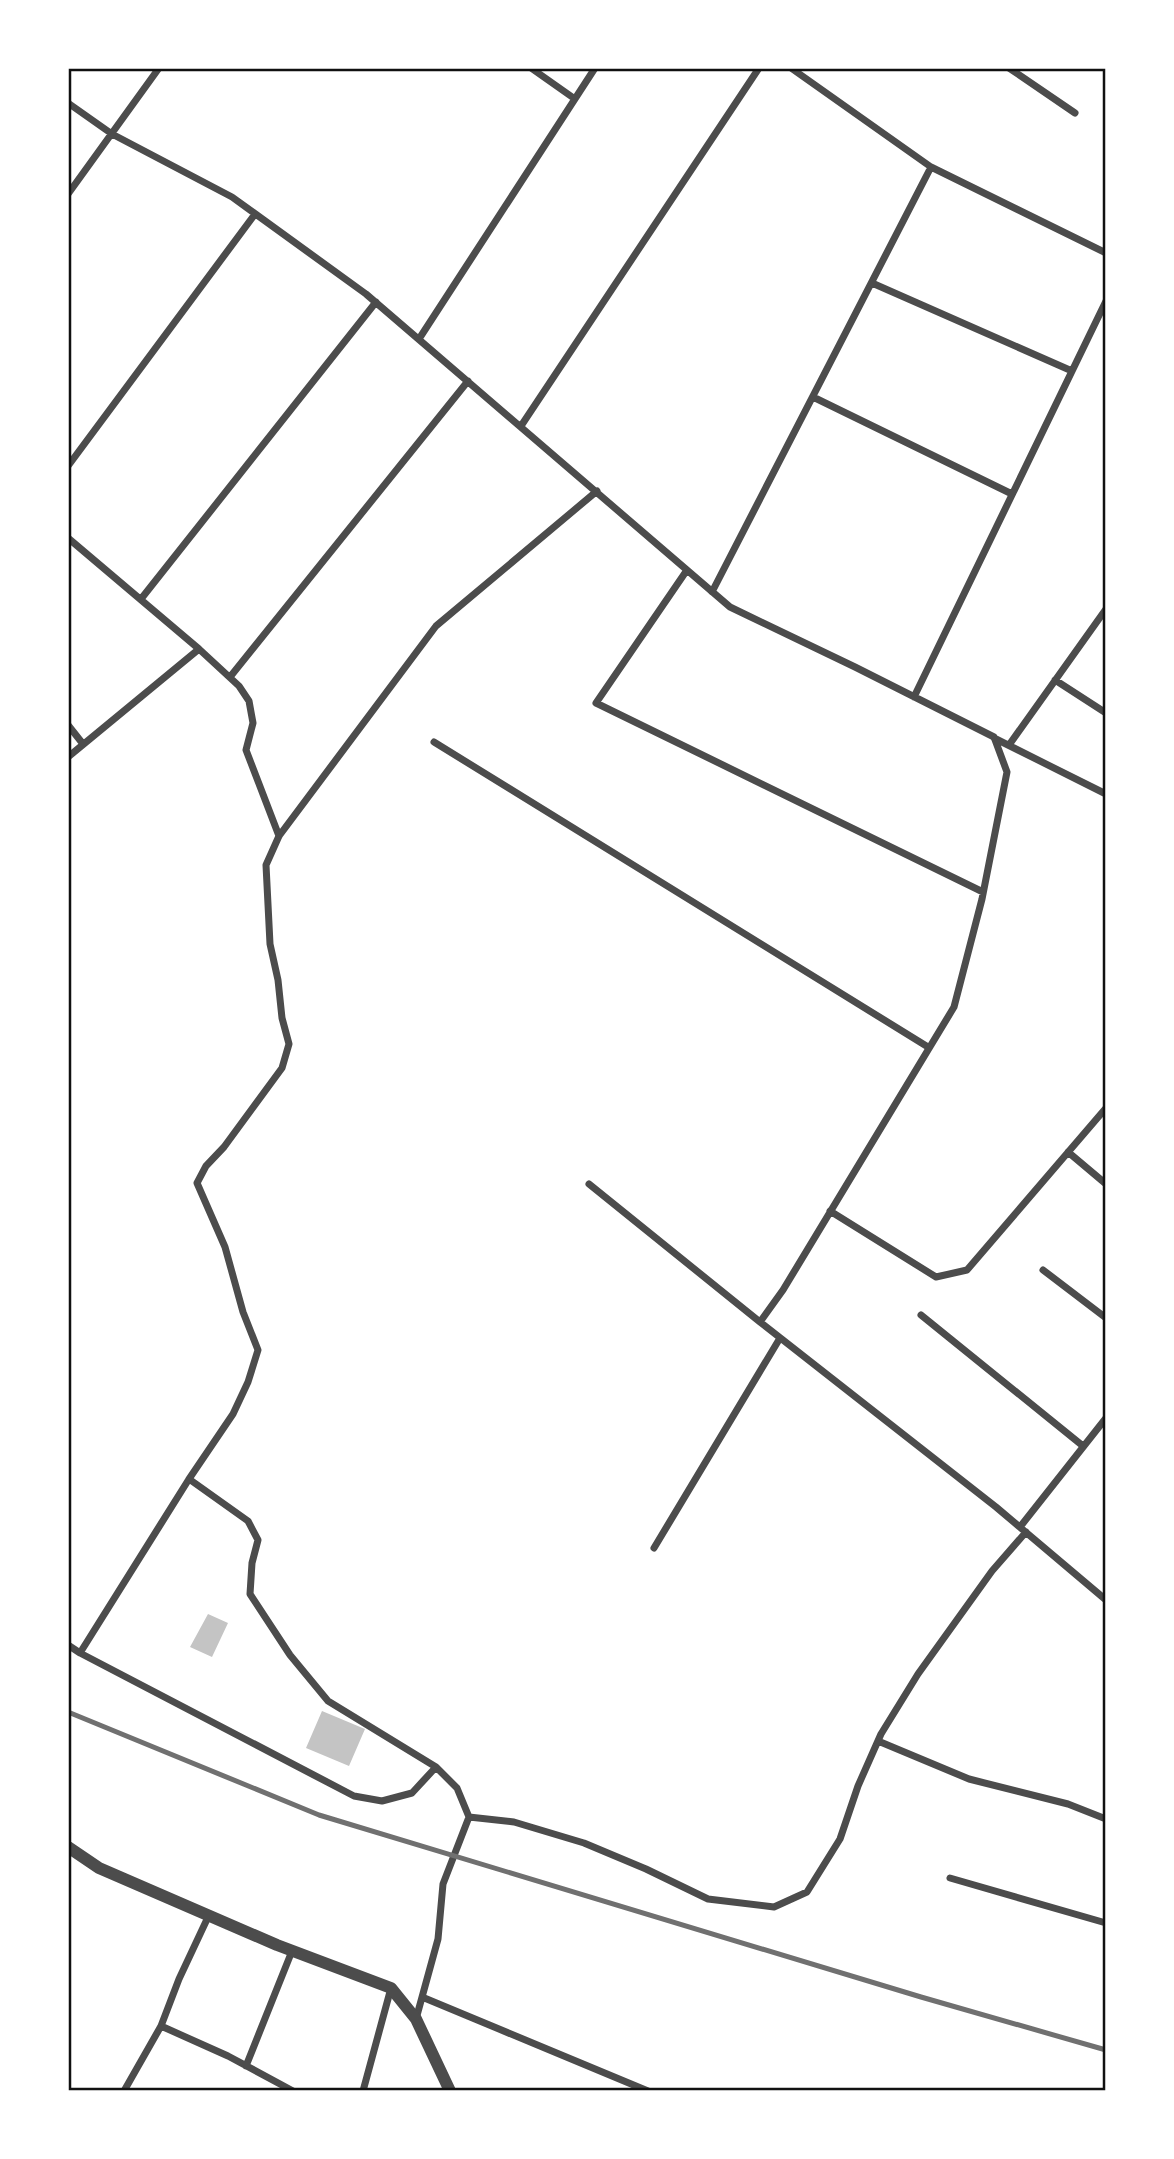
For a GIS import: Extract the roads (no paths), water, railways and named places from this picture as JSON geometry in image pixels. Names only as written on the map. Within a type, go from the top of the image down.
[{"type":"street","points":[[68,194],[159,68]]},
{"type":"street","points":[[531,68],[575,99]]},
{"type":"street","points":[[419,339],[595,68]]},
{"type":"street","points":[[521,426],[758,68]]},
{"type":"street","points":[[791,68],[930,167],[1106,253]]},
{"type":"street","points":[[1009,68],[1075,113]]},
{"type":"street","points":[[68,103],[111,134],[232,197],[376,302],[730,607],[1106,794]]},
{"type":"street","points":[[712,592],[930,167]]},
{"type":"street","points":[[68,466],[255,214]]},
{"type":"street","points":[[872,283],[1072,371]]},
{"type":"street","points":[[914,697],[1106,300]]},
{"type":"street","points":[[141,599],[376,302]]},
{"type":"street","points":[[230,677],[468,381]]},
{"type":"street","points":[[813,397],[1012,494]]},
{"type":"street","points":[[80,1653],[233,1414],[248,1382],[258,1350],[243,1312],[225,1247],[197,1183],[206,1166],[224,1147],[282,1068],[289,1044],[270,944],[266,865],[279,836],[436,626],[597,491]]},
{"type":"street","points":[[68,538],[200,649],[239,686],[249,701],[253,723],[246,750],[279,836]]},
{"type":"street","points":[[687,570],[596,703],[983,892]]},
{"type":"street","points":[[1009,745],[1106,609]]},
{"type":"street","points":[[68,757],[200,649]]},
{"type":"street","points":[[1055,680],[1106,713]]},
{"type":"street","points":[[68,725],[83,744]]},
{"type":"street","points":[[760,1322],[783,1290],[954,1007],[983,892],[1007,772],[994,737]]},
{"type":"street","points":[[433,741],[928,1047]]},
{"type":"street","points":[[830,1211],[936,1277],[967,1270],[1106,1108]]},
{"type":"street","points":[[1068,1152],[1106,1184]]},
{"type":"street","points":[[589,1184],[1023,1530],[1106,1600]]},
{"type":"street","points":[[1043,1270],[1106,1318]]},
{"type":"street","points":[[921,1315],[1083,1446]]},
{"type":"street","points":[[654,1548],[780,1338]]},
{"type":"street","points":[[469,1817],[514,1822],[584,1843],[708,1899],[774,1907],[807,1892],[840,1839],[858,1786],[878,1741],[918,1674],[1106,1418]]},
{"type":"street","points":[[189,1479],[248,1521],[258,1540],[251,1563],[250,1594],[290,1655],[328,1701],[436,1767],[457,1788],[469,1817],[443,1884],[438,1939],[416,2020]]},
{"type":"street","points":[[68,1645],[354,1796],[382,1801],[412,1793],[436,1767]]},
{"type":"street","points":[[878,1741],[969,1779],[1068,1804],[1106,1819]]},
{"type":"street","points":[[68,1847],[99,1868],[292,1951],[391,1988],[416,2020],[450,2091]]},
{"type":"street","points":[[950,1878],[1106,1923]]},
{"type":"street","points":[[124,2091],[161,2026],[179,1979],[209,1915]]},
{"type":"street","points":[[246,2066],[292,1951]]},
{"type":"street","points":[[363,2091],[391,1988]]},
{"type":"street","points":[[422,1997],[648,2091]]},
{"type":"street","points":[[161,2026],[228,2056],[293,2091]]},
{"type":"railway","points":[[68,1712],[319,1815],[921,1997],[1106,2050]]}]
